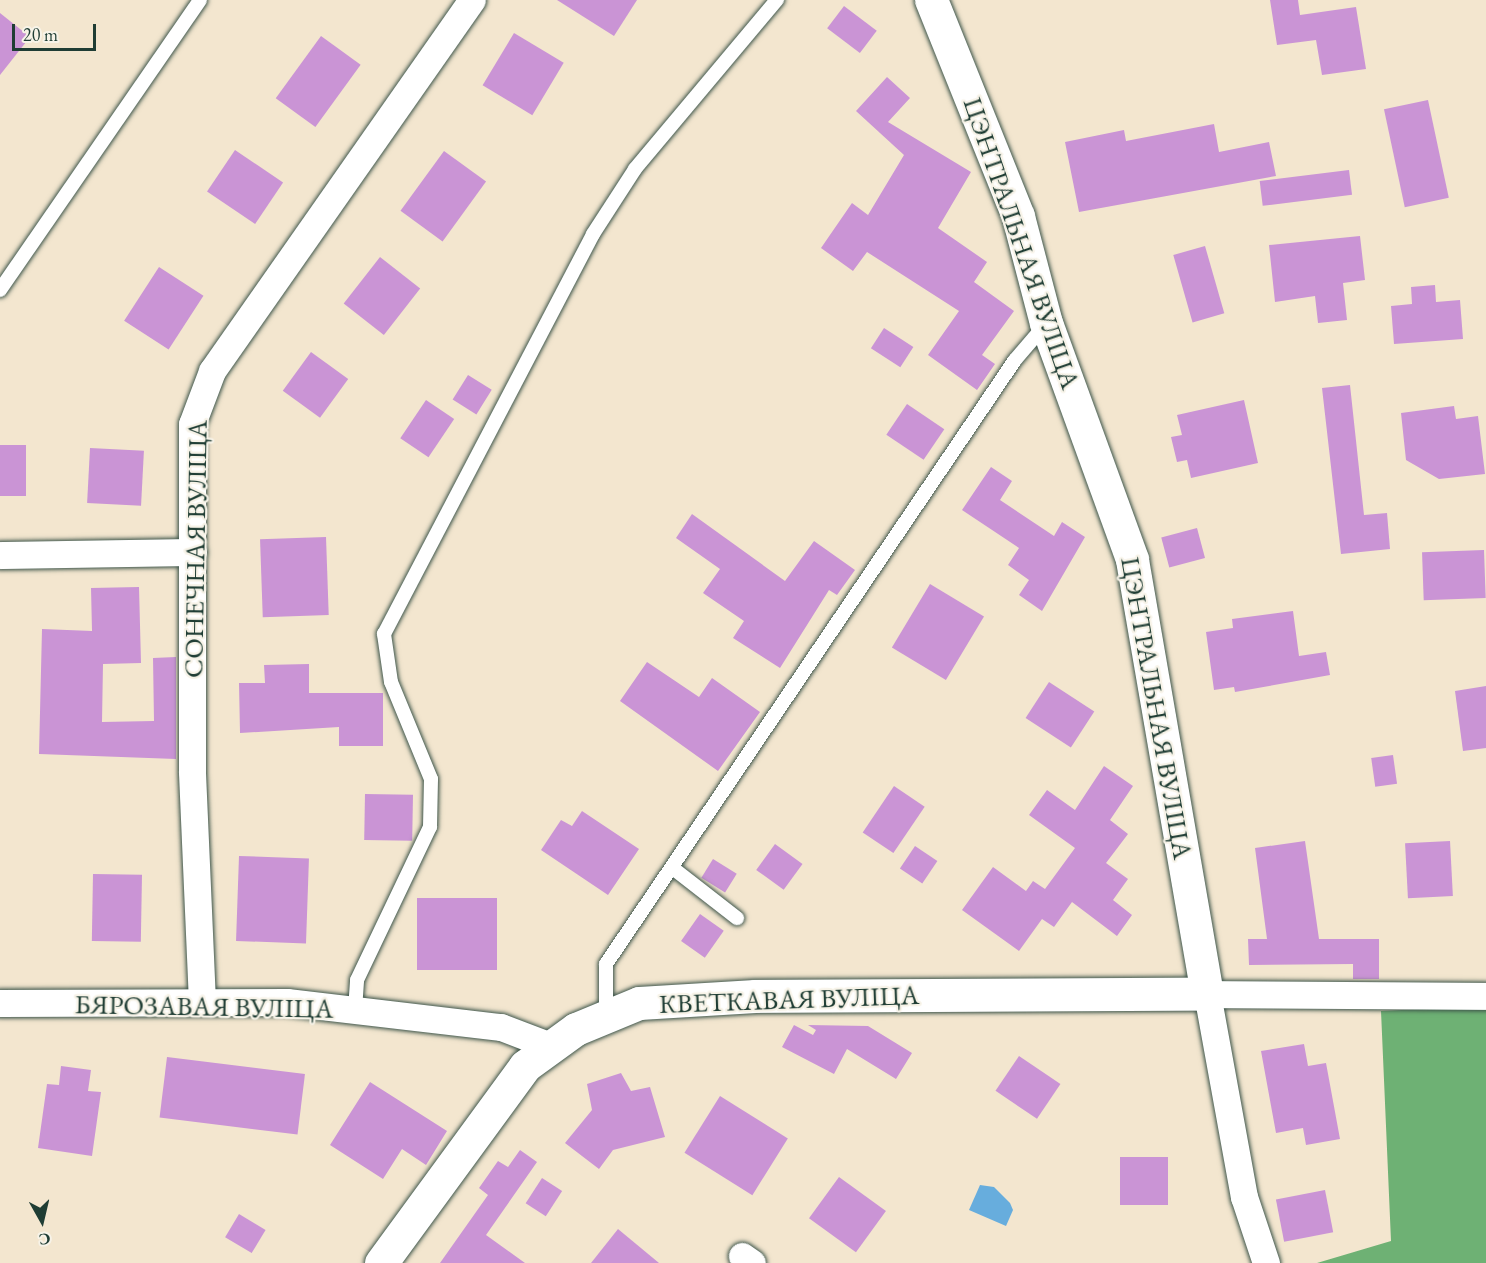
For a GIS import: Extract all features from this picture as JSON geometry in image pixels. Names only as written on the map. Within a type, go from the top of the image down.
[{"type":"street","name":"СОНЕЧНАЯ ВУЛІЦА","points":[[202,1002],[192,771],[192,424],[212,371],[472,0]]},
{"type":"street","name":"ЦЭНТРАЛЬНАЯ ВУЛІЦА","points":[[931,0],[1018,216],[1047,323],[1132,559],[1144,609],[1207,994],[1244,1197],[1266,1263]]},
{"type":"street","points":[[0,555],[193,552]]},
{"type":"street","points":[[1207,994],[1486,996]]},
{"type":"street","name":"КВЕТКАВАЯ ВУЛІЦА","points":[[381,1263],[496,1100],[548,1046],[606,1015],[678,998],[1207,994]]},
{"type":"street","name":"БЯРОЗАВАЯ ВУЛІЦА","points":[[0,1003],[287,1002],[501,1027],[548,1046]]},
{"type":"lane","points":[[0,290],[200,0]]},
{"type":"lane","points":[[355,1010],[357,980],[430,828],[430,779],[391,682],[384,634],[593,234],[635,169],[777,0]]},
{"type":"lane","points":[[606,1015],[606,964],[674,870],[988,399],[1047,323]]},
{"type":"lane","points":[[674,870],[736,918]]},
{"type":"green space","points":[[1486,1006],[1486,1263],[1317,1263],[1391,1241],[1381,1011]]},
{"type":"water","points":[[980,1185],[994,1187],[1010,1203],[1013,1210],[1006,1226],[969,1210]]},
{"type":"building","points":[[557,0],[637,0],[614,36]]},
{"type":"building","points":[[1270,0],[1298,0],[1300,15],[1356,7],[1366,69],[1322,75],[1316,40],[1277,45]]},
{"type":"building","points":[[844,6],[877,31],[860,53],[827,28]]},
{"type":"building","points":[[0,13],[30,37],[0,75]]},
{"type":"building","points":[[514,33],[564,63],[532,115],[483,85]]},
{"type":"building","points":[[321,36],[361,65],[315,127],[276,98]]},
{"type":"building","points":[[887,77],[910,98],[888,122],[971,172],[938,228],[987,262],[974,282],[1014,311],[982,355],[995,364],[977,390],[928,355],[959,311],[867,252],[853,271],[821,248],[852,203],[868,215],[904,155],[856,111]]},
{"type":"building","points":[[1428,100],[1449,198],[1405,207],[1384,109]]},
{"type":"building","points":[[1214,124],[1219,152],[1269,142],[1276,176],[1079,212],[1065,142],[1124,130],[1126,141]]},
{"type":"building","points":[[235,150],[283,182],[255,224],[207,191]]},
{"type":"building","points":[[444,151],[486,182],[443,241],[401,211]]},
{"type":"building","points":[[1349,170],[1352,195],[1263,206],[1260,181]]},
{"type":"building","points":[[1360,236],[1365,280],[1343,283],[1347,320],[1318,323],[1315,296],[1275,302],[1269,245]]},
{"type":"building","points":[[1205,246],[1224,313],[1193,322],[1173,255]]},
{"type":"building","points":[[380,257],[420,288],[384,335],[344,303]]},
{"type":"building","points":[[159,267],[203,296],[169,350],[124,321]]},
{"type":"building","points":[[1435,285],[1436,302],[1460,300],[1463,339],[1394,344],[1391,306],[1412,304],[1411,287]]},
{"type":"building","points":[[884,328],[913,347],[900,367],[871,348]]},
{"type":"building","points":[[311,352],[348,379],[320,418],[283,391]]},
{"type":"building","points":[[468,375],[492,390],[476,414],[453,400]]},
{"type":"building","points":[[1350,385],[1364,515],[1387,513],[1390,549],[1341,554],[1322,388]]},
{"type":"building","points":[[426,400],[454,419],[428,457],[400,438]]},
{"type":"building","points":[[1244,400],[1258,463],[1191,478],[1187,460],[1177,462],[1171,437],[1182,435],[1177,415]]},
{"type":"building","points":[[907,404],[944,429],[924,460],[886,435]]},
{"type":"building","points":[[1454,406],[1456,419],[1478,416],[1485,474],[1439,479],[1406,460],[1401,413]]},
{"type":"building","points":[[0,445],[26,445],[26,496],[0,496]]},
{"type":"building","points":[[90,448],[144,451],[141,506],[87,503]]},
{"type":"building","points":[[991,467],[1012,481],[1000,500],[1054,536],[1062,522],[1085,537],[1042,611],[1019,595],[1029,580],[1008,565],[1019,548],[962,510]]},
{"type":"building","points":[[692,514],[785,581],[814,541],[855,570],[837,595],[829,590],[780,668],[733,638],[744,621],[703,593],[720,569],[676,538]]},
{"type":"building","points":[[1197,528],[1205,558],[1169,568],[1161,538]]},
{"type":"building","points":[[326,537],[329,615],[263,617],[260,539]]},
{"type":"building","points":[[1484,550],[1486,598],[1424,600],[1422,552]]},
{"type":"building","points":[[930,584],[984,616],[946,680],[892,647]]},
{"type":"building","points":[[139,587],[141,663],[103,664],[102,722],[154,721],[153,658],[176,657],[176,759],[39,754],[42,629],[92,631],[91,588]]},
{"type":"building","points":[[1293,611],[1299,656],[1326,652],[1330,675],[1235,692],[1234,687],[1214,690],[1206,632],[1233,628],[1232,619]]},
{"type":"building","points":[[647,662],[699,697],[712,678],[760,712],[718,771],[620,701]]},
{"type":"building","points":[[309,664],[309,693],[383,693],[383,746],[339,746],[339,727],[240,733],[239,683],[265,683],[264,665]]},
{"type":"building","points":[[1049,682],[1094,711],[1071,747],[1026,718]]},
{"type":"building","points":[[1486,686],[1486,748],[1463,751],[1455,691]]},
{"type":"building","points":[[1393,755],[1397,784],[1375,787],[1371,758]]},
{"type":"building","points":[[1104,766],[1133,786],[1110,820],[1128,834],[1106,863],[1128,879],[1113,900],[1132,915],[1117,936],[1072,902],[1054,927],[1042,919],[1019,951],[962,910],[993,867],[1026,891],[1033,881],[1045,889],[1075,848],[1029,815],[1047,790],[1075,810]]},
{"type":"building","points":[[894,786],[925,807],[893,853],[863,832]]},
{"type":"building","points":[[365,794],[413,795],[412,841],[364,840]]},
{"type":"building","points":[[582,811],[639,849],[608,895],[541,850],[561,820],[572,826]]},
{"type":"building","points":[[1305,841],[1319,939],[1379,939],[1379,979],[1353,979],[1353,964],[1249,965],[1248,939],[1267,939],[1255,848]]},
{"type":"building","points":[[1450,841],[1453,896],[1408,898],[1405,843]]},
{"type":"building","points":[[775,844],[803,864],[784,890],[756,870]]},
{"type":"building","points":[[915,846],[937,861],[922,883],[900,868]]},
{"type":"building","points":[[239,856],[309,858],[306,943],[236,941]]},
{"type":"building","points":[[713,859],[737,874],[725,892],[701,878]]},
{"type":"building","points":[[93,874],[142,875],[141,942],[92,941]]},
{"type":"building","points":[[417,898],[497,898],[497,970],[417,970]]},
{"type":"building","points":[[700,914],[724,931],[705,958],[681,941]]},
{"type":"building","points":[[794,1025],[813,1035],[816,1030],[808,1025],[868,1026],[912,1053],[896,1079],[847,1049],[834,1074],[782,1047]]},
{"type":"building","points":[[1304,1044],[1308,1066],[1326,1063],[1340,1139],[1306,1145],[1303,1128],[1276,1133],[1261,1051]]},
{"type":"building","points":[[1019,1056],[1060,1084],[1037,1119],[996,1091]]},
{"type":"building","points":[[167,1057],[305,1074],[298,1134],[160,1118]]},
{"type":"building","points":[[61,1066],[91,1070],[88,1091],[101,1092],[92,1156],[38,1148],[47,1084],[59,1085]]},
{"type":"building","points":[[621,1073],[631,1091],[650,1087],[665,1137],[613,1150],[599,1169],[565,1143],[592,1110],[587,1084]]},
{"type":"building","points":[[370,1082],[447,1131],[426,1165],[402,1149],[383,1179],[330,1145]]},
{"type":"building","points":[[720,1096],[788,1138],[752,1195],[684,1153]]},
{"type":"building","points":[[520,1150],[537,1162],[486,1235],[525,1263],[440,1263],[488,1195],[479,1188],[498,1161],[508,1167]]},
{"type":"building","points":[[1120,1157],[1168,1157],[1168,1205],[1120,1205]]},
{"type":"building","points":[[839,1177],[886,1211],[856,1252],[809,1218]]},
{"type":"building","points":[[542,1178],[562,1191],[546,1216],[526,1203]]},
{"type":"building","points":[[1325,1190],[1333,1232],[1284,1242],[1276,1200]]},
{"type":"building","points":[[239,1214],[266,1230],[252,1253],[225,1237]]},
{"type":"building","points":[[618,1229],[659,1263],[591,1263]]}]
